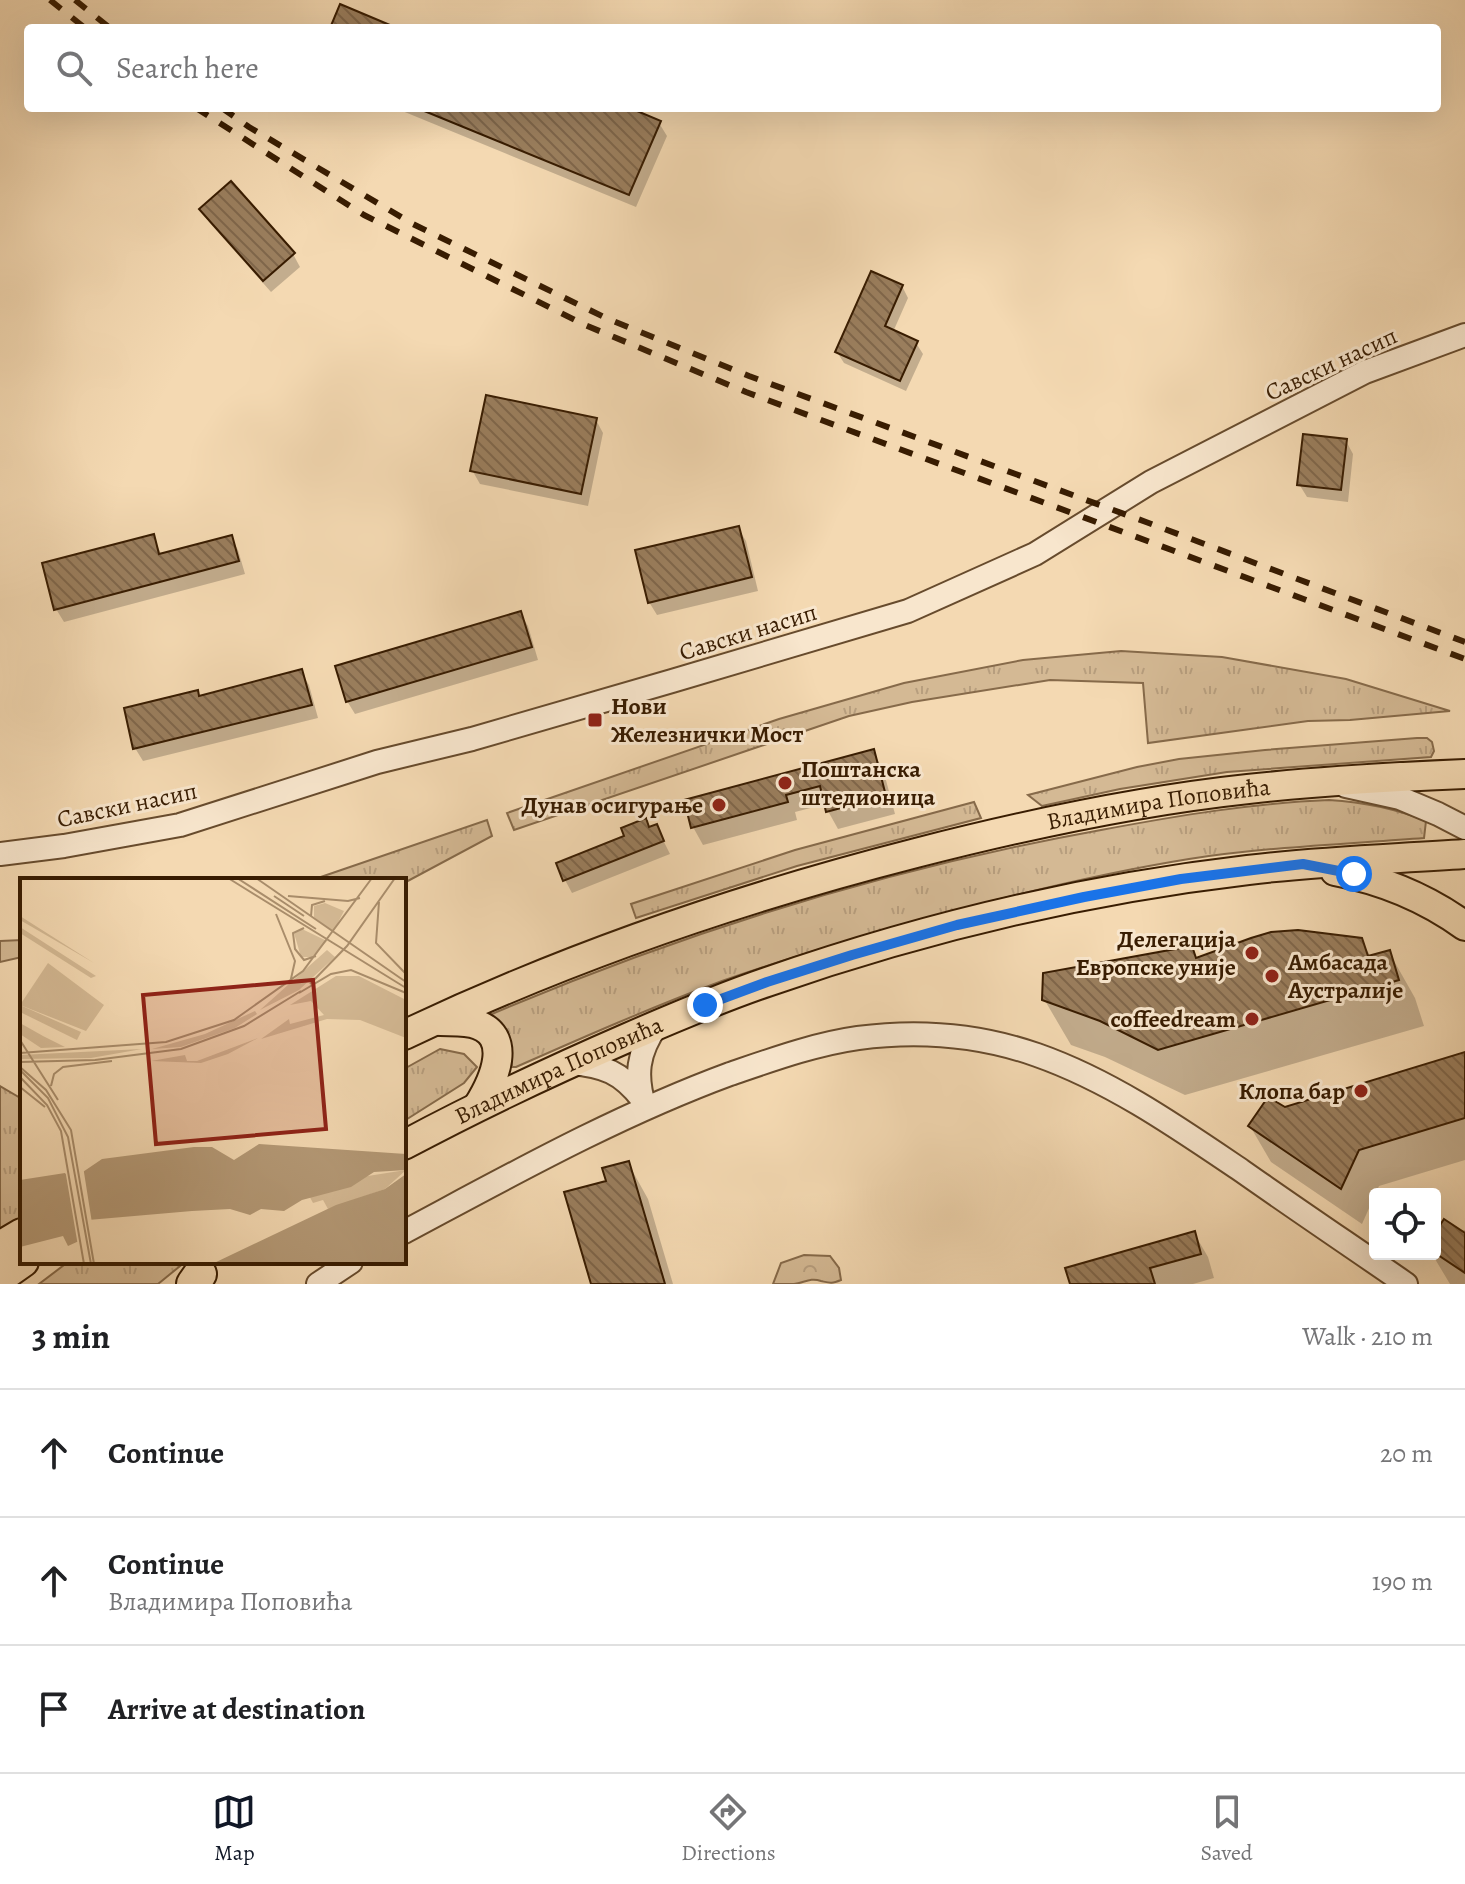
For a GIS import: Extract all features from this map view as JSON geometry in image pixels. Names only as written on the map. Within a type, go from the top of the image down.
[{"type":"highway","points":[[0,1248],[20,1236]]},
{"type":"main road","name":"Владимира Поповића","points":[[406,1034],[545,972],[627,941],[751,899],[999,832],[1248,789],[1465,774]]},
{"type":"main road","name":"Владимира Поповића","points":[[406,1144],[478,1106],[657,1025],[767,982],[957,925],[1181,879],[1303,864],[1465,854]]},
{"type":"main road","points":[[1303,864],[1354,874],[1406,891],[1465,926]]},
{"type":"main road","points":[[436,1020],[473,1023],[487,1030],[494,1039],[498,1056],[496,1071],[478,1106]]},
{"type":"main road","points":[[0,1279],[21,1264]]},
{"type":"street","name":"Савски насип","points":[[0,854],[180,825],[377,762],[472,739],[908,611],[1035,554],[1151,482],[1365,372],[1465,335]]},
{"type":"street","points":[[1324,782],[1400,798],[1465,828]]},
{"type":"street","points":[[643,1104],[638,1073],[643,1051],[657,1025]]},
{"type":"street","points":[[406,1231],[643,1104],[763,1063],[856,1038],[940,1035],[981,1040],[1037,1055],[1133,1101],[1172,1124],[1406,1284]]},
{"type":"street","points":[[569,1063],[594,1065],[616,1073],[630,1084],[643,1104]]},
{"type":"street","points":[[318,1284],[348,1264]]},
{"type":"green space","points":[[1121,651],[1222,657],[1346,679],[1450,711],[1308,721],[1148,743],[1143,683],[1050,680],[912,702],[849,716],[514,830],[507,813],[779,719],[904,683],[1023,660]]},
{"type":"green space","points":[[1427,738],[1432,742],[1434,751],[1431,757],[1227,772],[1120,789],[1042,806],[1028,795],[1179,759]]},
{"type":"green space","points":[[1329,800],[1378,806],[1426,821],[1424,838],[1189,859],[1016,895],[793,957],[722,981],[516,1067],[512,1067],[511,1048],[487,1016],[561,985],[712,930],[866,883],[1022,845],[1101,830],[1186,815]]},
{"type":"green space","points":[[974,802],[981,818],[797,866],[636,918],[631,904],[795,850]]},
{"type":"green space","points":[[487,820],[492,836],[406,882],[406,878],[318,878]]},
{"type":"green space","points":[[20,940],[20,957],[0,962],[0,941]]},
{"type":"green space","points":[[440,1049],[464,1054],[477,1067],[464,1083],[406,1120],[406,1068]]},
{"type":"green space","points":[[0,1086],[20,1098],[20,1221],[0,1232]]},
{"type":"green space","points":[[804,1255],[830,1256],[839,1268],[841,1280],[831,1283],[814,1280],[773,1284],[781,1263]]},
{"type":"green space","points":[[65,1264],[183,1264],[158,1284],[39,1284]]},
{"type":"building","points":[[340,4],[388,24],[332,24]]},
{"type":"building","points":[[427,112],[640,112],[661,121],[629,195]]},
{"type":"building","points":[[231,181],[295,253],[263,281],[199,209]]},
{"type":"building","points":[[871,271],[903,285],[885,326],[918,341],[900,381],[835,352]]},
{"type":"building","points":[[486,395],[597,418],[581,494],[470,471]]},
{"type":"building","points":[[1303,434],[1347,439],[1341,490],[1297,485]]},
{"type":"building","points":[[739,526],[752,577],[648,603],[635,550]]},
{"type":"building","points":[[154,534],[159,554],[232,535],[239,561],[54,610],[42,563]]},
{"type":"building","points":[[521,611],[532,647],[346,702],[335,666]]},
{"type":"building","points":[[302,669],[312,705],[133,749],[124,708],[198,690],[199,696]]},
{"type":"building","points":[[874,749],[886,796],[826,812],[820,786],[786,795],[788,802],[691,828],[684,800]]},
{"type":"building","points":[[646,818],[649,827],[657,824],[664,841],[563,881],[556,863],[624,836],[621,828]]},
{"type":"building","points":[[1298,930],[1362,938],[1368,956],[1390,950],[1399,980],[1158,1050],[1100,1021],[1042,1000],[1043,973],[1192,946],[1196,958],[1271,932]]},
{"type":"building","points":[[1465,1052],[1465,1118],[1359,1150],[1341,1189],[1248,1126],[1268,1097],[1285,1107]]},
{"type":"building","points":[[629,1161],[665,1284],[591,1284],[564,1192],[606,1181],[602,1168]]},
{"type":"building","points":[[1444,1219],[1465,1233],[1465,1273],[1441,1257],[1441,1224]]},
{"type":"building","points":[[1195,1231],[1201,1254],[1150,1268],[1155,1284],[1070,1284],[1065,1268]]},
{"type":"railway","points":[[50,0],[80,24]]},
{"type":"railway","points":[[75,0],[105,24]]},
{"type":"railway","points":[[202,112],[364,215],[585,325],[746,392],[1465,659]]},
{"type":"railway","points":[[228,112],[413,224],[608,319],[749,376],[1465,642]]},
{"type":"place","name":"Нови Железнички Мост","points":[[595,720]]},
{"type":"place","name":"Поштанска штедионица","points":[[785,783]]},
{"type":"place","name":"Дунав осигурање","points":[[719,805]]},
{"type":"place","name":"Делегација Европске уније","points":[[1252,953]]},
{"type":"place","name":"Амбасада Аустралије","points":[[1272,976]]},
{"type":"place","name":"coffeedream","points":[[1252,1019]]},
{"type":"place","name":"Клопа бар","points":[[1361,1091]]},
{"type":"route","points":[[705,1005],[852,955],[957,925],[1116,890],[1303,864],[1354,874]]}]
